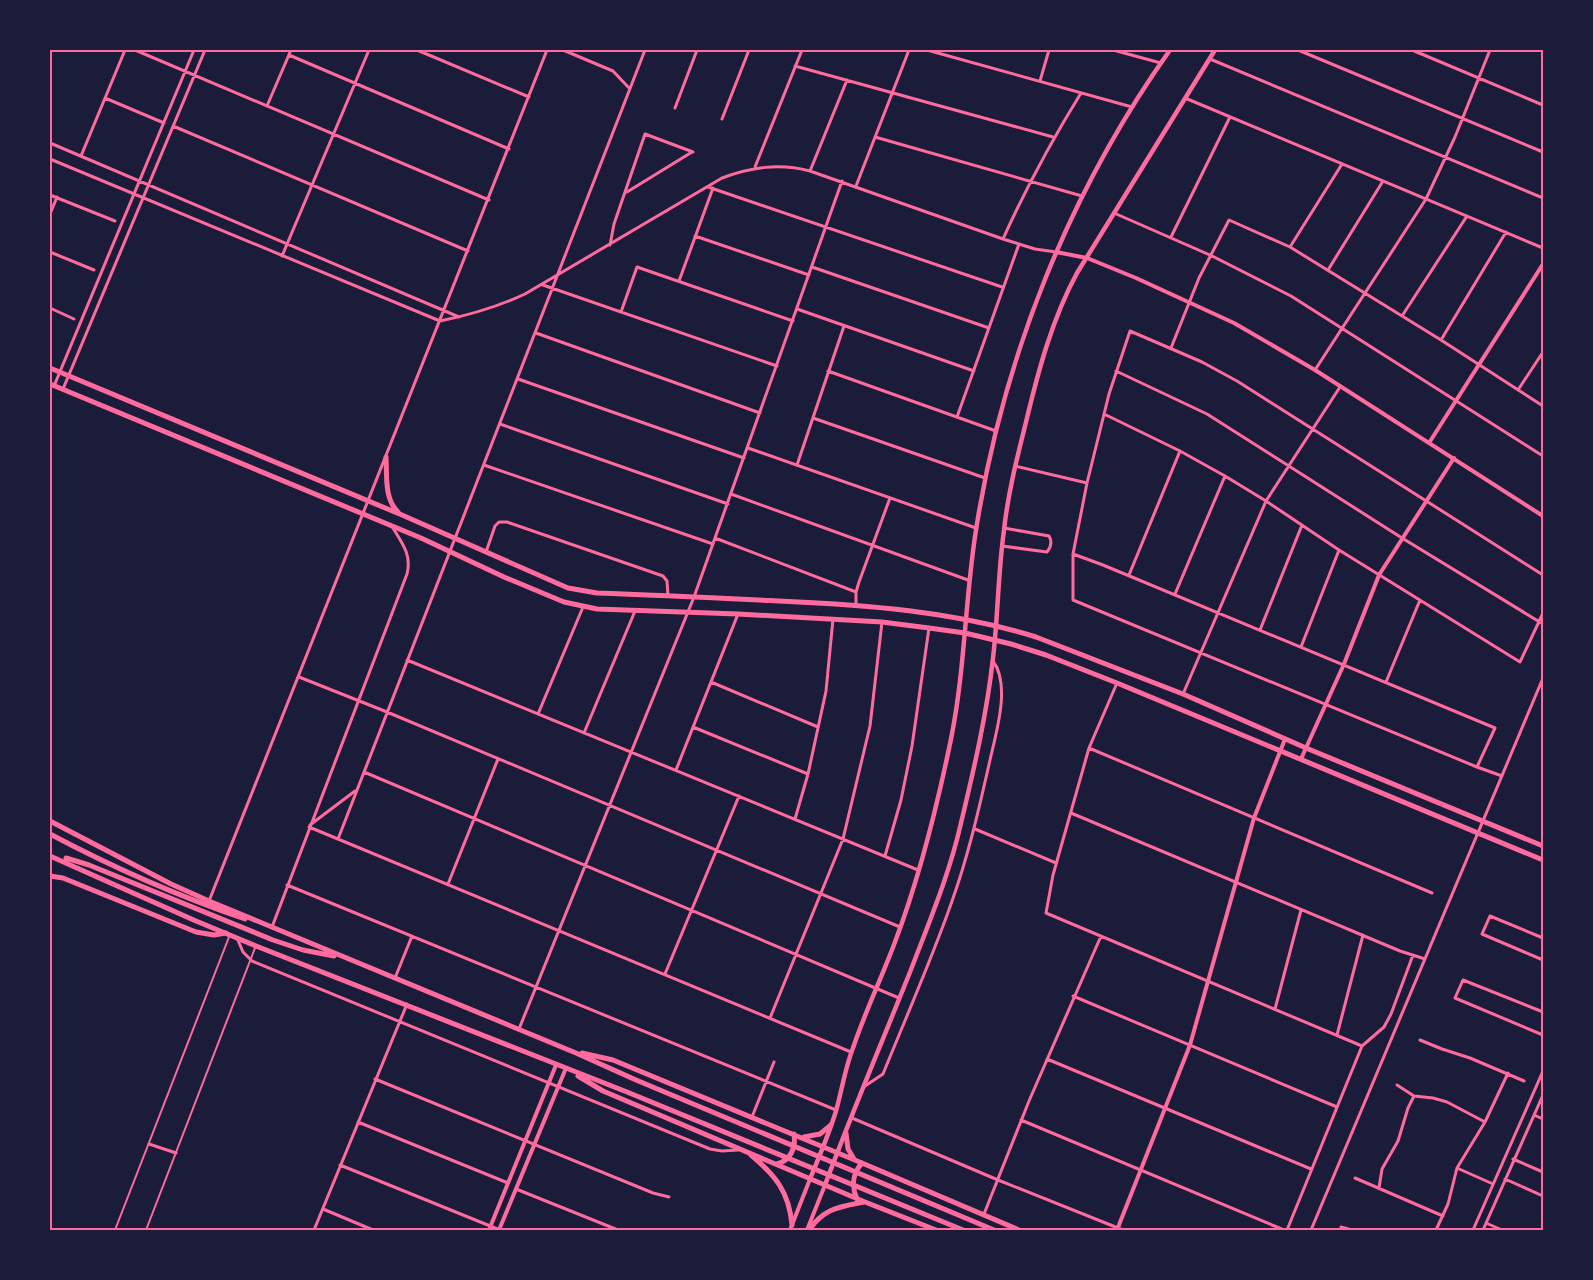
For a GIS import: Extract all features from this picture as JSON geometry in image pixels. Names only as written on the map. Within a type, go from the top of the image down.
[{"type":"main road","points":[[810,1179],[836,1110],[851,1052],[900,927],[933,820],[952,736],[967,620],[968,580],[984,478],[1021,343],[1056,252],[1082,196],[1133,107],[1170,50]]},
{"type":"main road","points":[[825,1185],[941,890],[961,825],[981,732],[993,660],[1004,528],[1015,466],[1046,350],[1066,295],[1077,273],[1215,50]]},
{"type":"main road","points":[[50,368],[402,515],[561,586],[597,593],[856,605],[931,614],[995,626],[1036,637],[1183,694],[1306,748],[1543,846]]},
{"type":"main road","points":[[52,385],[391,526],[547,596],[583,607],[597,609],[882,622],[995,639],[1038,652],[1117,683],[1543,860]]},
{"type":"main road","points":[[386,457],[388,492],[391,503],[402,515]]},
{"type":"main road","points":[[50,821],[171,884],[209,901],[519,1029],[994,1230]]},
{"type":"main road","points":[[50,834],[102,860],[191,899],[244,919],[262,923]]},
{"type":"main road","points":[[50,856],[236,938],[627,1092],[962,1230]]},
{"type":"main road","points":[[66,858],[89,865],[273,940],[304,950],[342,957]]},
{"type":"main road","points":[[50,876],[63,878],[196,932],[214,935],[228,934]]},
{"type":"main road","points":[[576,1053],[613,1060],[837,1152],[1019,1230]]},
{"type":"main road","points":[[572,1071],[602,1091],[857,1199],[936,1230]]},
{"type":"main road","points":[[797,1136],[817,1135],[831,1125]]},
{"type":"main road","points":[[846,1132],[846,1145],[855,1160]]},
{"type":"main road","points":[[777,1165],[792,1154],[797,1136]]},
{"type":"main road","points":[[744,1151],[770,1172],[777,1181],[788,1202],[791,1228]]},
{"type":"main road","points":[[857,1199],[853,1188],[854,1177],[862,1163]]},
{"type":"main road","points":[[808,1230],[828,1211],[865,1202]]},
{"type":"street","points":[[80,156],[126,50]]},
{"type":"street","points":[[135,50],[489,200]]},
{"type":"street","points":[[52,385],[60,372],[194,50]]},
{"type":"street","points":[[63,390],[205,50]]},
{"type":"street","points":[[267,106],[291,50]]},
{"type":"street","points":[[282,256],[369,50]]},
{"type":"street","points":[[417,50],[529,98]]},
{"type":"street","points":[[209,901],[547,50]]},
{"type":"street","points":[[563,50],[613,71],[630,89]]},
{"type":"street","points":[[338,839],[645,50]]},
{"type":"street","points":[[675,108],[697,50]]},
{"type":"street","points":[[722,119],[749,50]]},
{"type":"street","points":[[755,167],[802,50]]},
{"type":"street","points":[[856,186],[909,50]]},
{"type":"street","points":[[927,50],[1133,107]]},
{"type":"street","points":[[1040,81],[1049,50]]},
{"type":"street","points":[[1113,50],[1161,64]]},
{"type":"street","points":[[1298,50],[1543,152]]},
{"type":"street","points":[[1412,50],[1543,105]]},
{"type":"street","points":[[1315,370],[1426,199],[1446,158],[1490,50]]},
{"type":"street","points":[[289,55],[509,149]]},
{"type":"street","points":[[1210,59],[1543,198]]},
{"type":"street","points":[[795,66],[1054,137]]},
{"type":"street","points":[[810,171],[847,80]]},
{"type":"street","points":[[1003,239],[1030,181],[1081,92]]},
{"type":"street","points":[[105,98],[164,123]]},
{"type":"street","points":[[1185,98],[1543,248]]},
{"type":"street","points":[[1171,236],[1230,117]]},
{"type":"street","points":[[173,126],[468,251]]},
{"type":"street","points":[[610,245],[614,224],[645,134],[693,152],[626,192]]},
{"type":"street","points":[[875,137],[1082,196]]},
{"type":"street","points":[[50,143],[460,317]]},
{"type":"street","points":[[50,159],[440,321],[501,305],[543,285],[558,274],[722,178],[755,167],[781,166],[810,171],[1003,239],[1087,258],[1189,302],[1266,341],[1315,370],[1543,516]]},
{"type":"street","points":[[1290,247],[1342,164]]},
{"type":"street","points":[[1328,270],[1384,181]]},
{"type":"street","points":[[519,1029],[694,597],[842,182]]},
{"type":"street","points":[[707,186],[1002,287]]},
{"type":"street","points":[[679,281],[713,188]]},
{"type":"street","points":[[50,195],[115,221]]},
{"type":"street","points":[[50,214],[57,197]]},
{"type":"street","points":[[1114,212],[1171,236],[1291,296],[1543,456]]},
{"type":"street","points":[[1402,316],[1467,216]]},
{"type":"street","points":[[1171,348],[1189,302],[1228,220],[1290,247],[1441,340],[1543,406]]},
{"type":"street","points":[[1441,340],[1506,232]]},
{"type":"street","points":[[695,236],[809,275]]},
{"type":"street","points":[[957,417],[1019,244]]},
{"type":"street","points":[[50,252],[94,270]]},
{"type":"street","points":[[1429,443],[1543,264]]},
{"type":"street","points":[[621,312],[637,267],[793,321]]},
{"type":"street","points":[[812,267],[989,328]]},
{"type":"street","points":[[543,285],[777,366]]},
{"type":"street","points":[[50,308],[74,318]]},
{"type":"street","points":[[797,309],[974,372]]},
{"type":"street","points":[[797,465],[844,326]]},
{"type":"street","points":[[1502,776],[1477,768],[1073,600],[1073,554],[1087,483],[1116,371],[1130,332],[1171,348],[1237,381],[1543,574]]},
{"type":"street","points":[[536,333],[760,413]]},
{"type":"street","points":[[1518,390],[1543,352]]},
{"type":"street","points":[[828,371],[996,431]]},
{"type":"street","points":[[1116,371],[1207,414],[1402,538],[1538,623],[1543,624]]},
{"type":"street","points":[[518,379],[744,458]]},
{"type":"street","points":[[1183,694],[1266,501],[1340,387]]},
{"type":"street","points":[[1104,414],[1180,451],[1266,501],[1339,550],[1520,662],[1543,613]]},
{"type":"street","points":[[813,418],[984,478]]},
{"type":"street","points":[[500,424],[728,504]]},
{"type":"street","points":[[748,448],[976,528]]},
{"type":"street","points":[[1129,576],[1180,451]]},
{"type":"street","points":[[1301,759],[1344,664],[1379,575],[1454,458]]},
{"type":"street","points":[[484,465],[713,544]]},
{"type":"street","points":[[1015,466],[1087,483]]},
{"type":"street","points":[[1175,594],[1224,476]]},
{"type":"street","points":[[731,494],[968,580]]},
{"type":"street","points":[[856,605],[856,592],[890,498]]},
{"type":"street","points":[[485,552],[495,526],[499,522],[507,522],[663,576],[667,581],[668,596]]},
{"type":"street","points":[[1260,630],[1302,525]]},
{"type":"street","points":[[272,927],[409,566],[408,552],[391,526]]},
{"type":"street","points":[[1002,546],[1047,552],[1050,548],[1051,540],[1049,536],[1004,528]]},
{"type":"street","points":[[715,538],[856,592]]},
{"type":"street","points":[[1300,647],[1339,550]]},
{"type":"street","points":[[1073,554],[1175,594],[1495,728],[1477,768]]},
{"type":"street","points":[[1386,682],[1420,600]]},
{"type":"street","points":[[538,714],[583,607]]},
{"type":"street","points":[[584,732],[635,610]]},
{"type":"street","points":[[676,770],[738,614]]},
{"type":"street","points":[[795,819],[808,774],[826,691],[833,619]]},
{"type":"street","points":[[770,1018],[843,839],[870,726],[882,622]]},
{"type":"street","points":[[885,856],[901,800],[919,706],[930,628]]},
{"type":"street","points":[[407,660],[918,870]]},
{"type":"street","points":[[865,1086],[883,1074],[949,911],[975,829],[993,748],[1002,696],[1001,674],[993,660]]},
{"type":"street","points":[[299,677],[900,927]]},
{"type":"street","points":[[1312,1230],[1543,678]]},
{"type":"street","points":[[711,682],[818,727]]},
{"type":"street","points":[[1117,683],[1089,748],[1056,863],[1046,913],[1362,1046]]},
{"type":"street","points":[[693,727],[808,774]]},
{"type":"street","points":[[852,1118],[1119,1229],[1190,1045],[1254,818],[1285,739]]},
{"type":"street","points":[[1089,748],[1432,893]]},
{"type":"street","points":[[448,884],[498,759]]},
{"type":"street","points":[[364,772],[899,998]]},
{"type":"street","points":[[309,826],[357,790]]},
{"type":"street","points":[[665,974],[739,796]]},
{"type":"street","points":[[1071,813],[1301,910],[1425,959]]},
{"type":"street","points":[[309,826],[851,1052]]},
{"type":"street","points":[[975,829],[1056,863]]},
{"type":"street","points":[[288,885],[836,1110]]},
{"type":"street","points":[[1275,1009],[1301,910]]},
{"type":"street","points":[[1543,938],[1490,916],[1482,934],[1543,960]]},
{"type":"street","points":[[1337,1035],[1363,935]]},
{"type":"street","points":[[395,978],[412,936]]},
{"type":"street","points":[[984,1214],[1021,1120],[1101,936]]},
{"type":"street","points":[[236,938],[243,952],[251,960],[710,1149],[744,1151]]},
{"type":"street","points":[[1021,1120],[1286,1230],[1362,1046],[1375,1037],[1384,1027],[1391,1014],[1413,954]]},
{"type":"street","points":[[1543,1012],[1463,980],[1455,998],[1543,1035]]},
{"type":"street","points":[[1074,996],[1337,1107]]},
{"type":"street","points":[[314,1230],[406,1004]]},
{"type":"street","points":[[1420,1040],[1508,1073],[1524,1081]]},
{"type":"street","points":[[1047,1059],[1311,1169]]},
{"type":"street","points":[[751,1117],[774,1062]]},
{"type":"street","points":[[490,1228],[556,1064]]},
{"type":"street","points":[[340,1166],[490,1228],[500,1230],[566,1068]]},
{"type":"street","points":[[1473,1230],[1543,1070]]},
{"type":"street","points":[[1436,1230],[1443,1216],[1457,1168],[1485,1122],[1508,1073]]},
{"type":"street","points":[[375,1079],[653,1193],[669,1197]]},
{"type":"street","points":[[1396,1085],[1414,1096],[1447,1102],[1485,1122]]},
{"type":"street","points":[[1379,1188],[1382,1169],[1398,1141],[1408,1108],[1414,1096]]},
{"type":"street","points":[[1483,1230],[1513,1159],[1543,1096]]},
{"type":"street","points":[[1534,1115],[1543,1118]]},
{"type":"street","points":[[358,1122],[508,1183]]},
{"type":"street","points":[[1516,1132],[1524,1136]]},
{"type":"street","points":[[149,1144],[176,1153]]},
{"type":"street","points":[[1513,1159],[1543,1172]]},
{"type":"street","points":[[1457,1168],[1493,1184]]},
{"type":"street","points":[[1356,1178],[1443,1216]]},
{"type":"street","points":[[791,1228],[810,1179]]},
{"type":"street","points":[[1505,1180],[1543,1196]]},
{"type":"street","points":[[808,1230],[825,1185]]},
{"type":"street","points":[[516,1189],[618,1230]]},
{"type":"street","points":[[1488,1197],[1496,1201]]},
{"type":"street","points":[[323,1209],[373,1230]]},
{"type":"street","points":[[1486,1224],[1502,1230]]},
{"type":"street","points":[[1341,1227],[1352,1230]]},
{"type":"lane","points":[[115,1230],[228,934]]},
{"type":"lane","points":[[146,1230],[256,946]]}]
